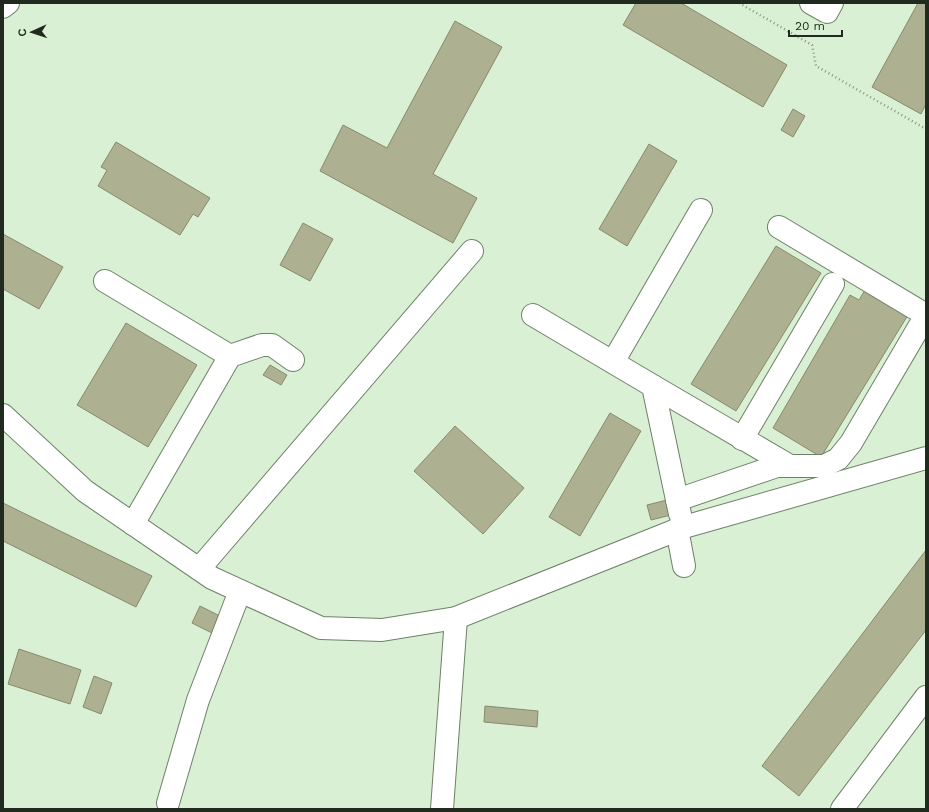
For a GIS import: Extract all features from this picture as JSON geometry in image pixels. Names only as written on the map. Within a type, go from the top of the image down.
[{"type":"street","points":[[3,7],[8,3]]},
{"type":"street","points":[[811,3],[827,12],[832,3]]},
{"type":"street","points":[[613,362],[701,210]]},
{"type":"street","points":[[678,500],[777,466],[824,466],[838,459],[851,443],[923,321],[780,227]]},
{"type":"street","points":[[199,569],[472,251]]},
{"type":"street","points":[[105,281],[230,356]]},
{"type":"street","points":[[742,438],[833,284]]},
{"type":"street","points":[[533,315],[790,466]]},
{"type":"street","points":[[134,524],[230,356],[262,345],[267,345],[272,346],[294,360]]},
{"type":"street","points":[[653,386],[678,500],[684,566]]},
{"type":"street","points":[[3,416],[84,491],[212,578],[321,628],[382,630],[456,618],[681,528],[926,458]]},
{"type":"street","points":[[168,803],[198,700],[240,591]]},
{"type":"street","points":[[442,809],[456,618]]},
{"type":"street","points":[[842,809],[926,697]]},
{"type":"path","points":[[739,3],[812,45],[816,66],[926,129]]},
{"type":"building","points":[[636,3],[681,3],[787,65],[763,107],[623,25]]},
{"type":"building","points":[[918,3],[926,3],[926,104],[921,114],[872,87]]},
{"type":"building","points":[[455,21],[502,47],[433,174],[477,198],[453,243],[320,171],[343,125],[387,148]]},
{"type":"building","points":[[793,109],[805,116],[793,137],[781,130]]},
{"type":"building","points":[[116,142],[210,198],[198,217],[193,214],[180,235],[98,186],[107,170],[101,167]]},
{"type":"building","points":[[649,144],[677,161],[627,246],[599,229]]},
{"type":"building","points":[[303,223],[333,239],[310,281],[280,265]]},
{"type":"building","points":[[3,234],[63,267],[39,309],[3,289]]},
{"type":"building","points":[[776,246],[821,273],[736,411],[691,384]]},
{"type":"building","points":[[865,290],[908,315],[821,457],[773,428],[850,295],[859,300]]},
{"type":"building","points":[[126,323],[197,365],[148,447],[77,405]]},
{"type":"building","points":[[270,365],[287,375],[281,385],[263,375]]},
{"type":"building","points":[[610,413],[641,431],[580,536],[549,517]]},
{"type":"building","points":[[455,426],[524,488],[483,534],[414,471]]},
{"type":"building","points":[[667,500],[671,515],[651,520],[647,505]]},
{"type":"building","points":[[3,503],[152,576],[136,607],[3,541]]},
{"type":"building","points":[[926,550],[926,630],[799,796],[762,766]]},
{"type":"building","points":[[200,606],[222,617],[214,634],[192,623]]},
{"type":"building","points":[[19,649],[81,670],[70,704],[8,684]]},
{"type":"building","points":[[94,676],[112,683],[101,714],[83,707]]},
{"type":"building","points":[[485,706],[538,711],[537,727],[484,722]]}]
